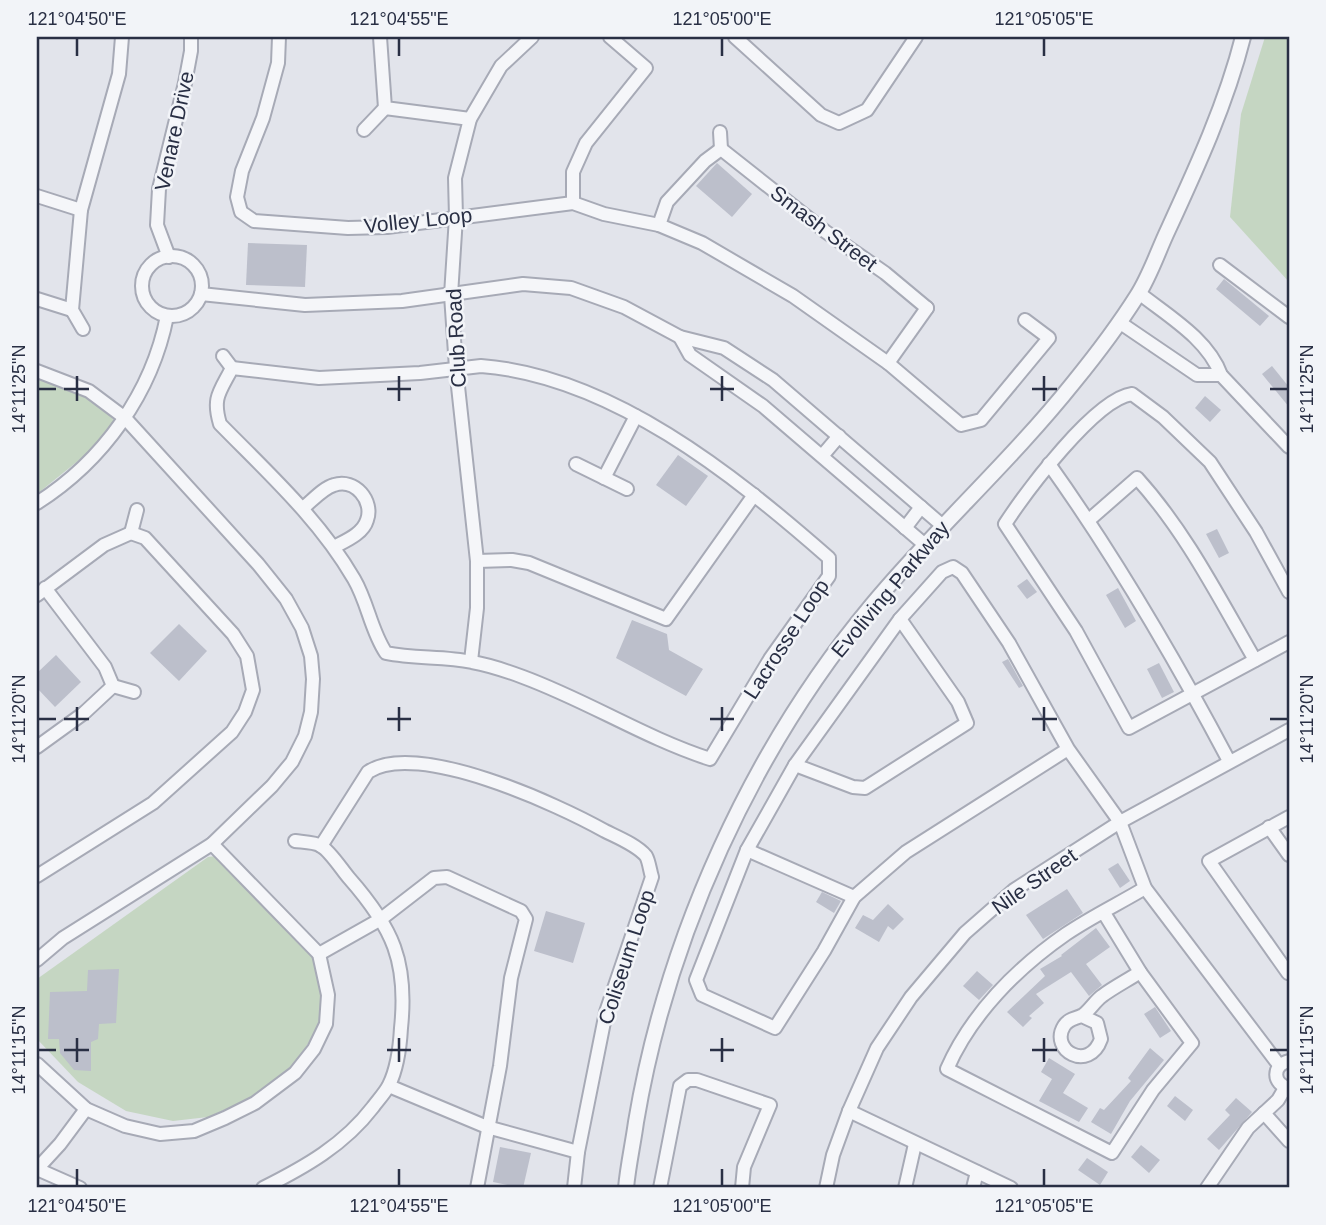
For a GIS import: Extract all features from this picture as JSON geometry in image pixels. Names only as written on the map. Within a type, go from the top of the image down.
[{"type":"street","points":[[83,329],[72,310],[81,210],[119,74],[122,37]]},
{"type":"street","name":"Venare Drive","points":[[169,257],[157,225],[159,189],[185,83],[191,37]]},
{"type":"street","name":"Volley Loop","points":[[279,37],[278,63],[237,197],[241,212],[254,221],[348,228],[398,226],[573,204]]},
{"type":"street","points":[[364,130],[385,108],[380,37]]},
{"type":"street","name":"Club Road","points":[[471,661],[477,608],[477,561],[456,368],[451,295],[456,217],[455,178],[470,119],[501,66],[532,37]]},
{"type":"street","points":[[610,37],[651,71],[586,142],[573,172],[573,204],[604,214],[659,225],[702,243],[793,296],[888,362],[961,425],[981,420],[1049,338],[1025,320]]},
{"type":"street","points":[[735,37],[821,115],[839,123],[867,110],[916,37]]},
{"type":"street","name":"Evoliving Parkway","points":[[626,1188],[655,1028],[677,960],[712,869],[758,775],[811,686],[871,606],[924,544],[1073,384],[1139,293],[1206,146],[1226,94],[1243,37]]},
{"type":"street","points":[[385,108],[470,119]]},
{"type":"street","points":[[659,225],[667,202],[705,161],[720,149],[720,132]]},
{"type":"street","name":"Smash Street","points":[[720,149],[826,232],[933,309],[888,362]]},
{"type":"street","points":[[37,196],[81,210]]},
{"type":"street","points":[[169,257],[178,257],[195,267],[202,284],[201,294],[198,302],[184,314],[167,316],[158,313],[145,299],[143,281],[152,265],[169,257]]},
{"type":"street","points":[[1220,265],[1289,317]]},
{"type":"street","points":[[201,294],[305,305],[361,304],[523,284],[571,288],[624,307],[680,337],[724,348],[773,380],[943,526]]},
{"type":"street","points":[[1139,293],[1198,340],[1215,360],[1221,375],[1289,447]]},
{"type":"street","points":[[37,299],[72,310]]},
{"type":"street","points":[[37,503],[97,454],[125,418],[162,340],[167,316]]},
{"type":"street","points":[[1119,322],[1197,375],[1221,375]]},
{"type":"street","points":[[680,337],[690,355],[763,406],[924,544]]},
{"type":"street","points":[[223,356],[232,368]]},
{"type":"street","name":"Lacrosse Loop","points":[[481,366],[508,368],[552,378],[585,390],[636,416],[754,495],[829,558],[829,576],[770,659],[710,759],[625,726],[577,698],[521,676],[471,661],[386,653],[378,642],[356,582],[334,547],[303,508],[220,424],[215,401],[232,368],[319,378],[420,373],[481,366]]},
{"type":"street","points":[[37,371],[89,391],[125,418],[272,580],[302,628],[313,679],[311,712],[305,736],[292,762],[272,786],[212,844],[63,938],[37,961]]},
{"type":"street","points":[[1289,592],[1256,531],[1210,461],[1163,417],[1132,394],[1123,395],[1080,430],[1049,464],[1005,524],[1076,631],[1129,728],[1289,642]]},
{"type":"street","points":[[604,478],[636,416]]},
{"type":"street","points":[[822,456],[839,436]]},
{"type":"street","points":[[576,464],[627,489]]},
{"type":"street","points":[[1049,464],[1089,520],[1194,695],[1228,761]]},
{"type":"street","points":[[1089,520],[1137,478],[1150,492],[1199,563],[1255,660]]},
{"type":"street","points":[[303,508],[334,485],[349,485],[362,493],[369,507],[367,522],[357,534],[334,547]]},
{"type":"street","points":[[477,561],[512,560],[529,563],[666,619],[754,495]]},
{"type":"street","points":[[905,528],[921,507]]},
{"type":"street","points":[[131,533],[137,510]]},
{"type":"street","points":[[37,876],[153,803],[232,732],[245,712],[253,690],[247,656],[233,634],[145,538],[131,533],[104,545],[41,591],[105,667],[113,686]]},
{"type":"street","points":[[1069,749],[906,852],[854,897],[824,951],[775,1028],[702,995],[696,980],[747,850],[795,765],[900,619],[950,566],[962,573],[1010,643],[1069,749],[1120,822],[1145,888],[1284,1063],[1276,1071],[1276,1078],[1287,1088],[1248,1128],[1207,1188]]},
{"type":"street","points":[[795,765],[853,787],[865,788],[967,723],[958,702],[900,619]]},
{"type":"street","points":[[113,686],[134,692]]},
{"type":"street","points":[[37,747],[84,713],[113,686]]},
{"type":"street","name":"Nile Street","points":[[825,1188],[833,1155],[849,1111],[877,1048],[911,997],[965,933],[1014,890],[1120,822],[1289,730]]},
{"type":"street","name":"Coliseum Loop","points":[[321,846],[368,772],[378,765],[427,764],[476,775],[566,809],[632,846],[646,857],[652,877],[606,1012],[578,1152],[574,1188]]},
{"type":"street","points":[[1288,972],[1209,861],[1289,817]]},
{"type":"street","points":[[1269,827],[1289,855]]},
{"type":"street","points":[[262,1188],[299,1170],[333,1148],[361,1122],[388,1086],[400,1045],[404,998],[400,963],[392,939],[358,888],[321,846],[295,841]]},
{"type":"street","points":[[37,1064],[86,1109],[125,1126],[160,1134],[194,1131],[255,1102],[295,1073],[314,1049],[326,1024],[328,995],[319,954],[212,844]]},
{"type":"street","points":[[747,850],[854,897]]},
{"type":"street","points":[[319,954],[381,919],[434,878],[447,877],[522,911],[526,919],[511,978],[500,1066],[477,1188]]},
{"type":"street","points":[[1104,912],[1140,972],[1192,1043],[1153,1090],[1112,1153],[947,1069],[959,1042],[1006,984],[1068,933],[1145,888]]},
{"type":"street","points":[[1082,1016],[1101,996],[1140,972]]},
{"type":"street","points":[[660,1188],[680,1086],[688,1080],[697,1080],[770,1105],[744,1167],[742,1188]]},
{"type":"street","points":[[388,1086],[487,1126],[578,1152]]},
{"type":"street","points":[[80,1188],[37,1169],[86,1109]]},
{"type":"street","points":[[849,1111],[1011,1188]]},
{"type":"street","points":[[1264,1114],[1289,1140]]},
{"type":"street","points":[[905,1188],[915,1144]]},
{"type":"street","points":[[972,1188],[977,1172]]},
{"type":"green space","points":[[1265,37],[1289,37],[1289,282],[1230,217],[1241,114]]},
{"type":"green space","points":[[37,377],[90,399],[114,421],[94,448],[37,494]]},
{"type":"green space","points":[[216,856],[315,956],[324,996],[321,1023],[290,1072],[259,1095],[208,1117],[173,1121],[126,1111],[78,1082],[37,1039],[37,979],[208,857]]},
{"type":"building","points":[[717,163],[752,194],[732,217],[696,186]]},
{"type":"building","points":[[248,243],[307,245],[305,287],[246,285]]},
{"type":"building","points":[[1224,279],[1269,316],[1260,326],[1216,289]]},
{"type":"building","points":[[1272,366],[1289,387],[1289,407],[1262,374]]},
{"type":"building","points":[[1205,396],[1221,410],[1210,422],[1195,408]]},
{"type":"building","points":[[678,455],[708,476],[686,506],[656,485]]},
{"type":"building","points":[[1217,529],[1229,553],[1219,558],[1206,534]]},
{"type":"building","points":[[1027,579],[1037,592],[1027,599],[1017,586]]},
{"type":"building","points":[[1118,588],[1136,621],[1125,628],[1106,595]]},
{"type":"building","points":[[632,620],[667,634],[669,650],[703,669],[686,696],[616,658]]},
{"type":"building","points":[[179,624],[207,651],[179,681],[150,653]]},
{"type":"building","points":[[56,655],[81,682],[55,707],[37,688],[37,673]]},
{"type":"building","points":[[1008,659],[1023,686],[1019,688],[1002,662]]},
{"type":"building","points":[[1159,663],[1174,692],[1162,698],[1147,669]]},
{"type":"building","points":[[1118,863],[1130,881],[1120,888],[1108,869]]},
{"type":"building","points":[[1067,889],[1083,913],[1043,939],[1026,915]]},
{"type":"building","points":[[822,892],[841,901],[834,913],[816,902]]},
{"type":"building","points":[[888,904],[904,919],[893,930],[888,926],[879,942],[855,928],[863,915],[873,920]]},
{"type":"building","points":[[546,911],[585,923],[573,963],[534,951]]},
{"type":"building","points":[[1096,928],[1110,947],[1086,964],[1102,985],[1089,996],[1071,972],[1036,994],[1044,1003],[1029,1016],[1032,1018],[1023,1027],[1007,1012],[1045,976],[1040,969],[1062,956]]},
{"type":"building","points":[[119,969],[116,1023],[99,1024],[98,1039],[91,1042],[91,1071],[74,1070],[60,1053],[59,1039],[48,1039],[50,992],[87,991],[88,970]]},
{"type":"building","points":[[977,971],[993,985],[979,1000],[963,986]]},
{"type":"building","points":[[1155,1007],[1171,1031],[1160,1038],[1144,1014]]},
{"type":"building","points":[[1150,1048],[1164,1060],[1130,1101],[1111,1134],[1091,1122],[1100,1108],[1104,1110],[1131,1081],[1128,1078]]},
{"type":"building","points":[[1049,1058],[1075,1074],[1063,1093],[1088,1108],[1079,1122],[1039,1101],[1052,1079],[1041,1072]]},
{"type":"building","points":[[1175,1096],[1193,1110],[1185,1121],[1167,1106]]},
{"type":"building","points":[[1236,1098],[1252,1112],[1219,1150],[1207,1139],[1230,1115],[1225,1110]]},
{"type":"building","points":[[1141,1145],[1160,1160],[1149,1173],[1131,1157]]},
{"type":"building","points":[[500,1147],[531,1153],[523,1188],[493,1182]]},
{"type":"building","points":[[1087,1158],[1108,1172],[1100,1185],[1078,1170]]}]
